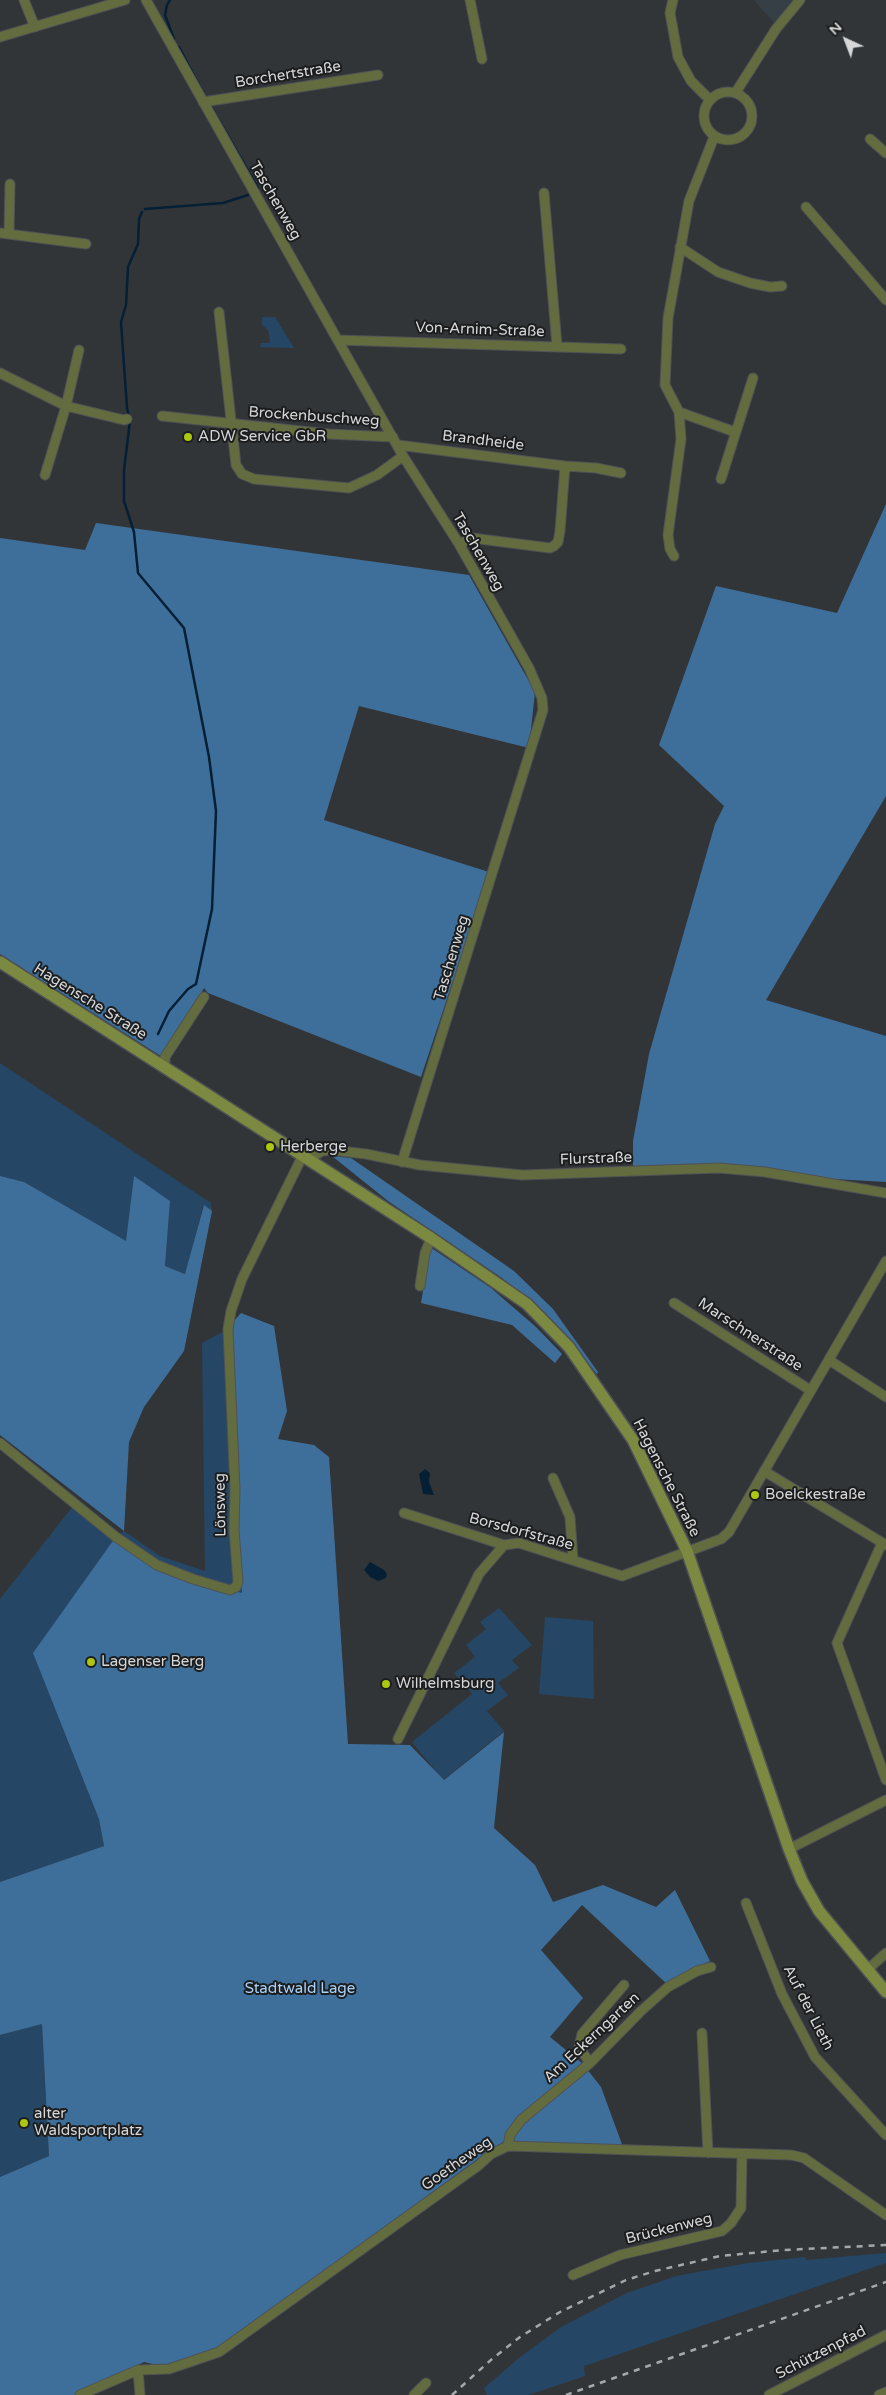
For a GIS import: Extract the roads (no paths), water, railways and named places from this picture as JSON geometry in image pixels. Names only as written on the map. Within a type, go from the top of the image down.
[{"type":"street","points":[[24,0],[34,27]]},
{"type":"street","points":[[0,37],[125,0]]},
{"type":"street","name":"Taschenweg","points":[[146,0],[395,441],[459,544],[529,668],[542,698],[543,710],[402,1162]]},
{"type":"street","points":[[470,0],[482,59]]},
{"type":"street","points":[[674,0],[670,13],[678,57],[692,81],[710,100]]},
{"type":"street","points":[[736,92],[776,29],[800,0]]},
{"type":"street","name":"Borchertstraße","points":[[203,102],[378,75]]},
{"type":"street","points":[[674,556],[670,549],[668,535],[680,464],[681,439],[679,412],[665,385],[668,318],[689,201],[714,137],[705,120],[705,109],[710,100],[722,92],[736,92],[749,104],[752,110],[750,128],[743,136],[733,139],[714,137]]},
{"type":"street","points":[[870,139],[886,153]]},
{"type":"street","points":[[10,184],[5,234],[86,244]]},
{"type":"street","points":[[544,193],[557,346]]},
{"type":"street","points":[[806,207],[886,300]]},
{"type":"street","points":[[680,247],[718,272],[750,283],[782,286]]},
{"type":"street","name":"Brockenbuschweg","points":[[219,312],[236,465],[242,474],[254,479],[348,488],[377,475],[404,456]]},
{"type":"street","name":"Von-Arnim-Straße","points":[[338,340],[621,349]]},
{"type":"street","points":[[44,475],[66,406],[79,350]]},
{"type":"street","points":[[0,373],[66,406],[124,420],[127,419]]},
{"type":"street","points":[[721,479],[753,378]]},
{"type":"street","points":[[679,412],[735,432]]},
{"type":"street","points":[[162,416],[232,424]]},
{"type":"street","name":"Brockenbuschweg","points":[[232,424],[395,441]]},
{"type":"street","name":"Brandheide","points":[[395,441],[621,473]]},
{"type":"street","points":[[459,544],[472,538],[550,548],[554,546],[558,542],[560,531],[565,466]]},
{"type":"street","name":"Hagensche Straße","points":[[0,962],[431,1238],[527,1304],[570,1347],[633,1440],[686,1551],[789,1849],[802,1881],[819,1911],[886,1992]]},
{"type":"street","points":[[165,1067],[165,1057],[204,997]]},
{"type":"street","name":"Flurstraße","points":[[306,1157],[331,1150],[366,1154],[402,1162],[522,1175],[719,1168],[766,1172],[886,1192]]},
{"type":"street","name":"Lönsweg","points":[[0,1443],[116,1537],[157,1565],[193,1579],[230,1590],[236,1587],[238,1582],[234,1530],[235,1489],[228,1330],[231,1312],[242,1279],[306,1157]]},
{"type":"street","points":[[420,1286],[425,1253],[431,1238]]},
{"type":"street","points":[[686,1551],[725,1536],[886,1261]]},
{"type":"street","name":"Marschnerstraße","points":[[674,1303],[810,1390]]},
{"type":"street","points":[[829,1360],[886,1397]]},
{"type":"street","points":[[764,1471],[884,1544],[837,1643],[886,1780]]},
{"type":"street","points":[[553,1478],[570,1517],[573,1560]]},
{"type":"street","name":"Borsdorfstraße","points":[[404,1513],[504,1545],[519,1543],[622,1576],[686,1551]]},
{"type":"street","points":[[398,1739],[479,1574],[504,1545]]},
{"type":"street","points":[[789,1849],[886,1800]]},
{"type":"street","name":"Auf der Lieth","points":[[746,1903],[782,1994],[815,2057],[886,2135]]},
{"type":"street","points":[[866,1970],[886,1953]]},
{"type":"street","name":"Am Eckerngarten","points":[[508,2146],[510,2136],[522,2120],[590,2063],[668,1987],[697,1971],[711,1967]]},
{"type":"street","points":[[590,2063],[579,2047],[582,2034],[624,1985]]},
{"type":"street","points":[[702,2033],[708,2153]]},
{"type":"street","name":"Goetheweg","points":[[80,2395],[138,2370],[169,2369],[219,2352],[479,2165],[491,2154],[508,2146],[791,2155],[804,2158],[886,2215]]},
{"type":"street","name":"Brückenweg","points":[[573,2275],[620,2255],[722,2231],[731,2223],[741,2208],[742,2154]]},
{"type":"street","name":"Schützenpfad","points":[[769,2395],[886,2335]]},
{"type":"street","points":[[138,2370],[140,2395]]},
{"type":"street","points":[[414,2395],[426,2383]]},
{"type":"street","points":[[879,2395],[886,2392]]},
{"type":"waterway","points":[[170,0],[165,15],[174,39]]},
{"type":"waterway","points":[[179,47],[205,96]]},
{"type":"waterway","points":[[211,106],[258,188]]},
{"type":"waterway","points":[[145,209],[223,203],[248,195]]},
{"type":"waterway","points":[[142,212],[139,219],[138,244],[128,267],[126,305],[121,322],[127,408],[130,421],[124,470],[124,501],[134,532],[138,573],[184,628],[209,757],[216,811],[212,909],[196,984],[188,989],[169,1011],[158,1034]]},
{"type":"railway","points":[[452,2395],[520,2337],[560,2312],[626,2280],[655,2271],[720,2256],[784,2250],[886,2245]]},
{"type":"railway","points":[[566,2395],[886,2282]]},
{"type":"place","name":"ADW Service GbR","points":[[188,437]]},
{"type":"place","name":"Herberge","points":[[270,1147]]},
{"type":"place","name":"Boelckestraße","points":[[755,1495]]},
{"type":"place","name":"Lagenser Berg","points":[[91,1662]]},
{"type":"place","name":"Wilhelmsburg","points":[[386,1684]]},
{"type":"place","name":"alter Waldsportplatz","points":[[24,2123]]},
{"type":"park label","name":"Stadtwald Lage","points":[[300,1989]]}]
